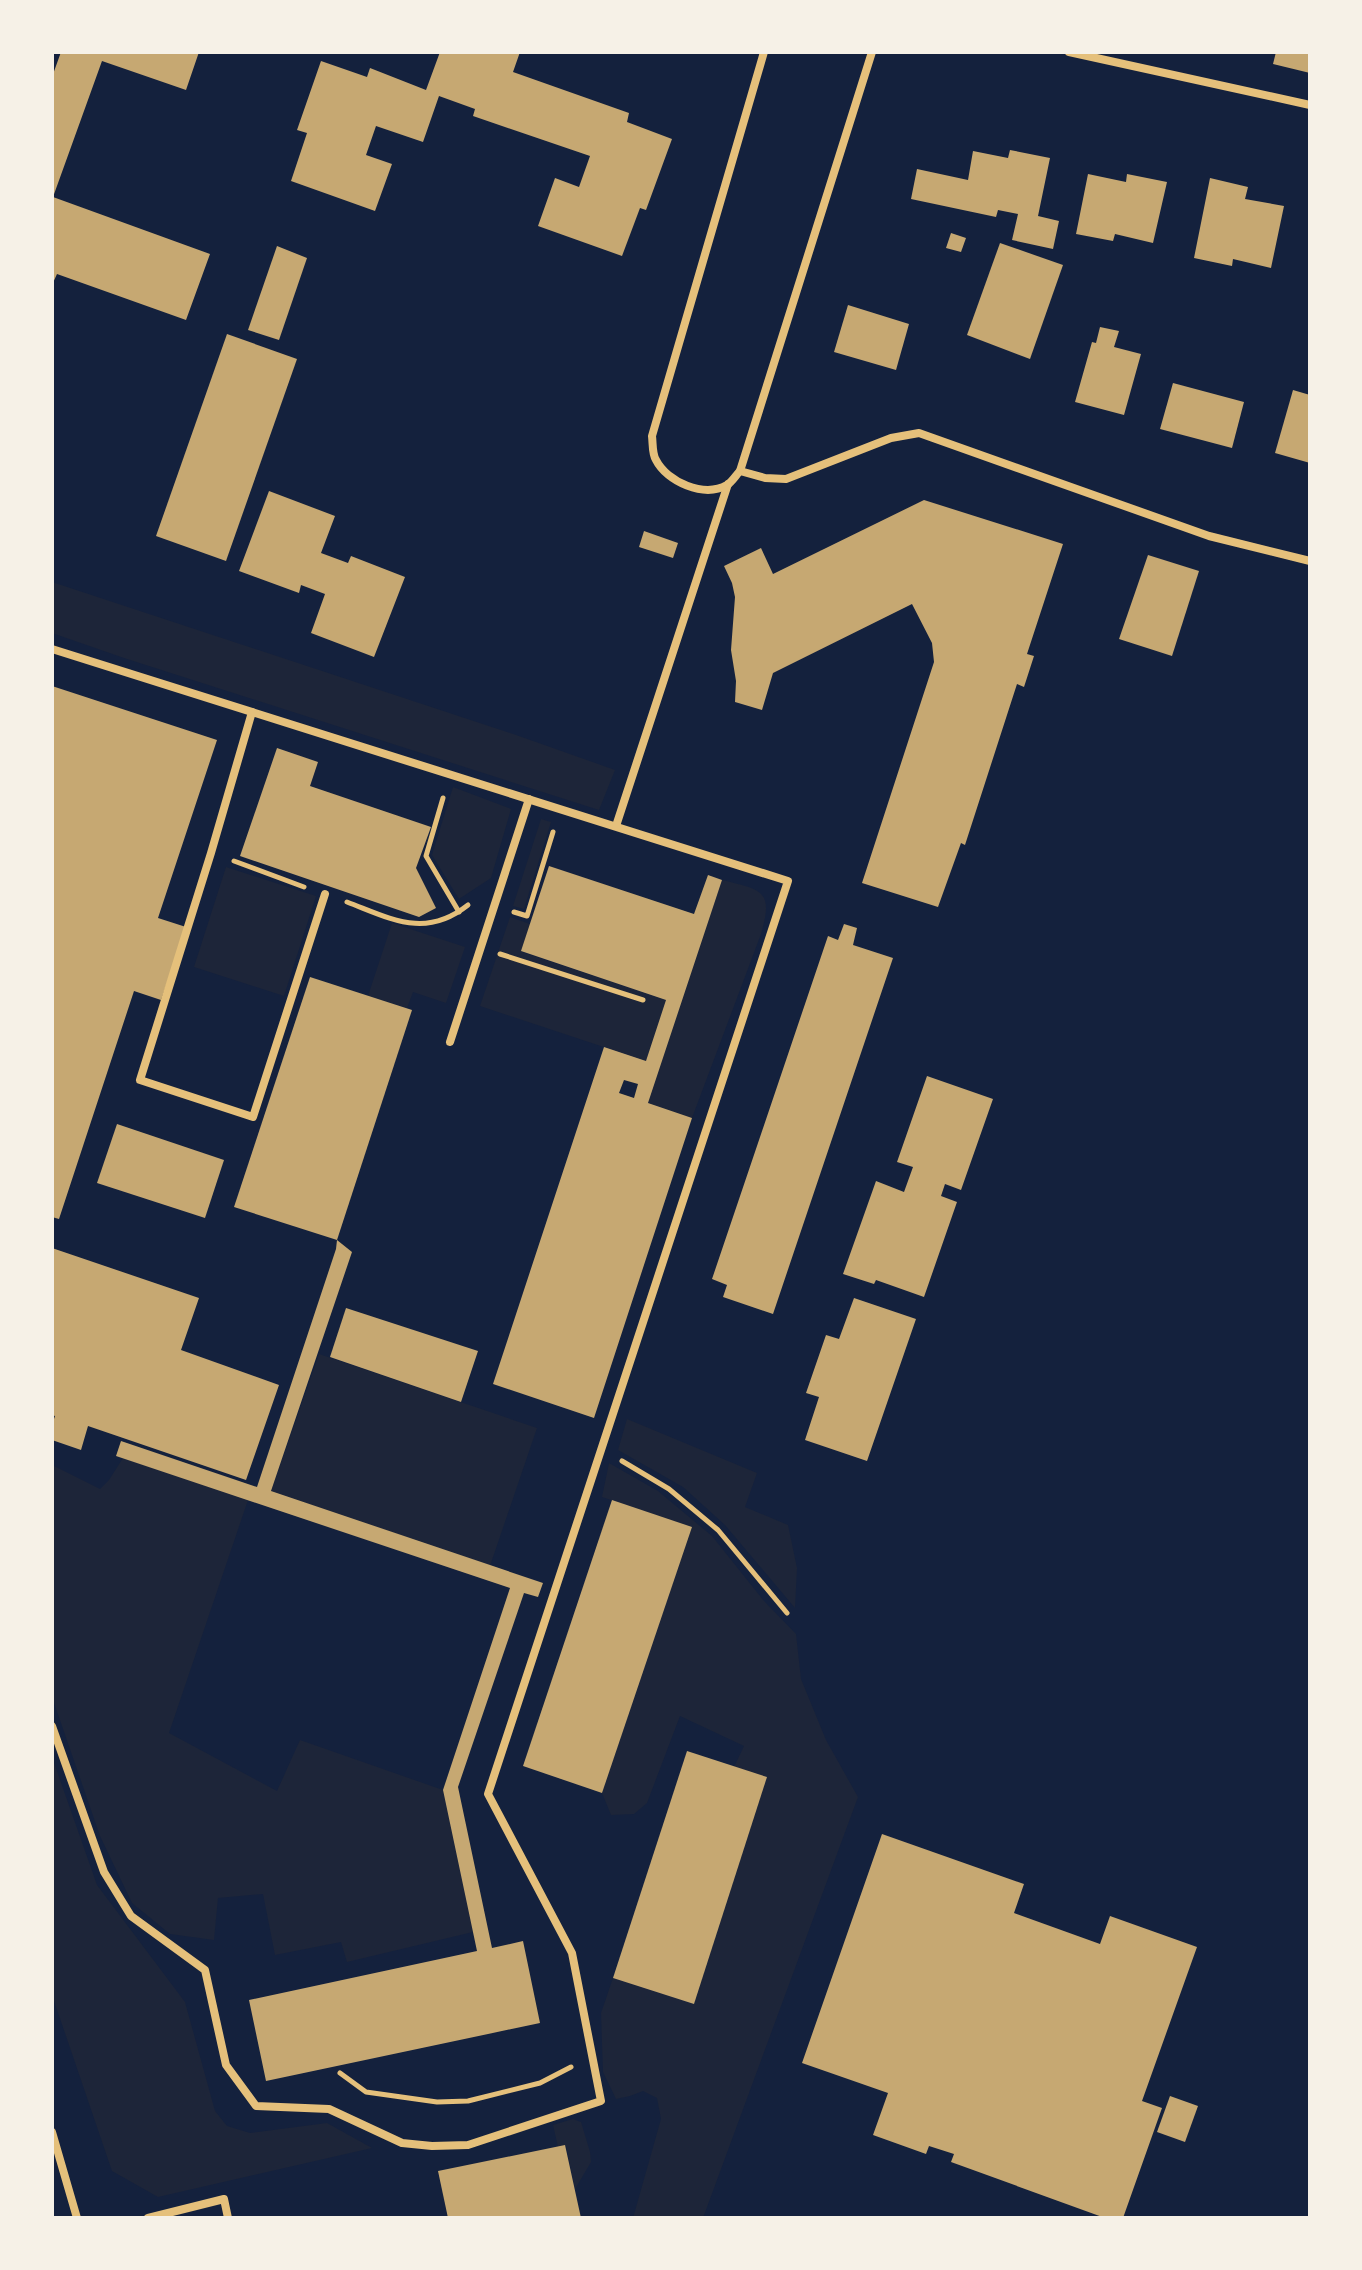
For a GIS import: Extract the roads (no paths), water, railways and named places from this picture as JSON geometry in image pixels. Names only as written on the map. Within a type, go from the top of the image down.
[{"type":"street","points":[[728,484],[710,490],[686,485],[666,474],[654,458],[652,436],[764,52]]},
{"type":"street","points":[[616,826],[728,484],[740,471],[872,52]]},
{"type":"street","points":[[1069,52],[1310,105]]},
{"type":"street","points":[[740,471],[765,478],[786,479],[891,438],[919,433],[1209,536],[1310,561]]},
{"type":"street","points":[[52,649],[788,881],[488,1794],[572,1953],[601,2101],[468,2145],[432,2146],[402,2143],[329,2109],[256,2106],[226,2065],[205,1970],[131,1916],[104,1872],[52,1726]]},
{"type":"street","points":[[252,712],[140,1080],[253,1117],[325,894]]},
{"type":"street","points":[[450,1042],[529,799]]},
{"type":"street","points":[[52,2132],[77,2218]]},
{"type":"street","points":[[148,2218],[224,2199],[228,2218]]}]
